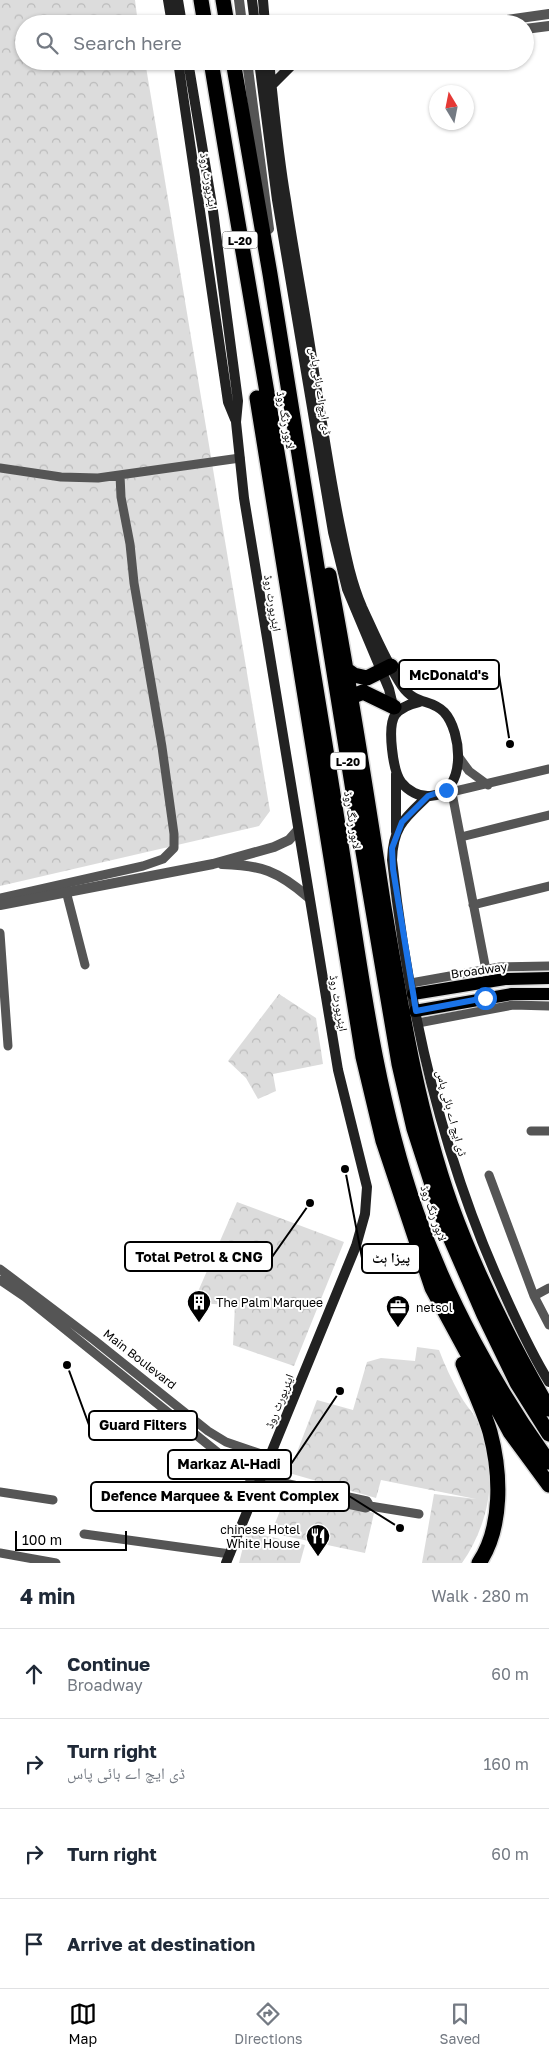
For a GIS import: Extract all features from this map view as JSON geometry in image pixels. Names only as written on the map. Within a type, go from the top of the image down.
[{"type":"highway","points":[[201,0],[204,15]]},
{"type":"highway","points":[[223,0],[226,15]]},
{"type":"highway","name":"لاہور رنگ روڈ","points":[[212,70],[308,640],[359,962],[372,1036],[395,1136],[416,1209],[431,1250],[466,1323],[506,1397],[549,1462]]},
{"type":"highway","name":"لاہور رنگ روڈ","points":[[235,70],[299,448],[399,1064],[414,1128],[446,1228],[484,1315],[518,1383],[549,1434]]},
{"type":"highway","points":[[251,302],[250,350],[264,456],[363,1057],[383,1141],[432,1288],[510,1432],[549,1486]]},
{"type":"highway","points":[[299,448],[309,467],[351,697],[396,981],[429,1129],[450,1203],[466,1244],[517,1355],[549,1409]]},
{"type":"highway","points":[[346,670],[354,675],[367,678],[386,668]]},
{"type":"highway","points":[[351,697],[357,692],[364,692],[394,712]]},
{"type":"highway","points":[[445,1314],[489,1431],[495,1456],[496,1523],[486,1554],[479,1563]]},
{"type":"main road","points":[[168,0],[170,15]]},
{"type":"main road","points":[[178,0],[180,15]]},
{"type":"main road","points":[[252,0],[254,15]]},
{"type":"main road","points":[[263,0],[264,15]]},
{"type":"main road","name":"ایئرپورٹ روڈ","points":[[182,70],[187,81],[213,211],[238,400],[236,422],[244,498],[297,831],[338,1070],[365,1176],[367,1201],[356,1246],[228,1559]]},
{"type":"main road","name":"ایئرپورٹ روڈ","points":[[187,81],[188,70]]},
{"type":"main road","name":"ڈی ایچ اے بائی پاس","points":[[264,70],[277,200],[333,532],[347,589],[386,668],[394,712]]},
{"type":"main road","points":[[266,70],[271,86],[286,200],[326,450],[342,535],[355,588],[386,668],[420,702]]},
{"type":"main road","points":[[271,86],[287,70]]},
{"type":"main road","points":[[420,702],[431,704],[446,715],[452,728],[458,756],[457,776],[446,793],[428,796],[417,794],[401,782],[396,772],[392,741],[394,712],[405,706],[420,702]]},
{"type":"main road","name":"ڈی ایچ اے بائی پاس","points":[[396,772],[396,832],[392,860],[416,1017],[445,1138],[470,1212],[520,1328],[549,1382]]},
{"type":"main road","points":[[396,832],[406,817],[428,796]]},
{"type":"main road","name":"Broadway","points":[[412,988],[505,979],[549,978]]},
{"type":"main road","points":[[416,1017],[512,994],[549,994]]},
{"type":"street","points":[[239,0],[241,15]]},
{"type":"street","points":[[534,16],[549,14]]},
{"type":"street","points":[[534,27],[549,26]]},
{"type":"street","points":[[248,70],[273,254],[270,274]]},
{"type":"street","points":[[0,468],[61,478],[98,478],[240,458]]},
{"type":"street","points":[[0,898],[143,866],[163,859],[174,848],[174,834],[162,747],[134,583],[130,544],[121,497],[120,475]]},
{"type":"street","points":[[458,756],[469,771],[488,785]]},
{"type":"street","points":[[486,970],[461,837],[446,793],[488,785],[549,769]]},
{"type":"street","points":[[461,837],[549,815]]},
{"type":"street","points":[[0,905],[213,864],[274,848],[289,840],[297,831]]},
{"type":"street","points":[[213,864],[248,865],[264,868],[289,880],[308,897]]},
{"type":"street","points":[[473,905],[549,886]]},
{"type":"street","points":[[66,891],[85,965]]},
{"type":"street","points":[[0,933],[8,1046]]},
{"type":"street","points":[[412,988],[500,967],[549,966]]},
{"type":"street","points":[[416,1017],[513,1005],[549,1006]]},
{"type":"street","points":[[531,1131],[549,1131]]},
{"type":"street","points":[[489,1175],[534,1296],[549,1325]]},
{"type":"street","name":"Main Boulevard","points":[[0,1269],[94,1340],[208,1431],[226,1442],[270,1457]]},
{"type":"street","name":"Main Boulevard","points":[[0,1280],[32,1303],[199,1440],[260,1482]]},
{"type":"street","points":[[534,1296],[549,1288]]},
{"type":"street","points":[[539,1307],[549,1301]]},
{"type":"street","points":[[260,1482],[367,1501],[370,1506],[419,1514]]},
{"type":"street","points":[[0,1492],[53,1500]]},
{"type":"street","points":[[84,1534],[228,1559]]},
{"type":"street","points":[[0,1554],[18,1560],[56,1563]]},
{"type":"green space","points":[[0,0],[135,0],[137,15],[15,15],[15,70],[146,70],[270,811],[259,826],[0,886]]},
{"type":"green space","points":[[279,994],[316,1018],[323,1064],[273,1074],[276,1091],[258,1099],[246,1078],[228,1061]]},
{"type":"green space","points":[[237,1202],[344,1242],[294,1366],[233,1345],[235,1305],[193,1303]]},
{"type":"green space","points":[[417,1347],[439,1350],[463,1401],[475,1417],[488,1453],[490,1473],[486,1511],[472,1547],[462,1563],[422,1563],[434,1494],[476,1499],[381,1480],[376,1498],[289,1473],[317,1400],[353,1410],[367,1362],[381,1358],[415,1361]]},
{"type":"green space","points":[[287,1494],[374,1513],[365,1553],[271,1533]]},
{"type":"green space","points":[[247,1531],[305,1545],[300,1563],[239,1563]]},
{"type":"place","name":"McDonald's","points":[[510,744]]},
{"type":"place","name":"پیزا ہٹ","points":[[345,1169]]},
{"type":"place","name":"Total Petrol & CNG","points":[[310,1203]]},
{"type":"place","name":"The Palm Marquee","points":[[199,1323]]},
{"type":"place","name":"netsol","points":[[398,1328]]},
{"type":"place","name":"Guard Filters","points":[[67,1365]]},
{"type":"place","name":"Markaz Al-Hadi","points":[[340,1391]]},
{"type":"place","name":"Defence Marquee & Event Complex","points":[[400,1528]]},
{"type":"place","name":"chinese Hotel White House","points":[[318,1557]]},
{"type":"route","points":[[446,790],[438,795],[428,796],[406,817],[399,826],[392,848],[393,869],[416,1011],[485,998]]}]
